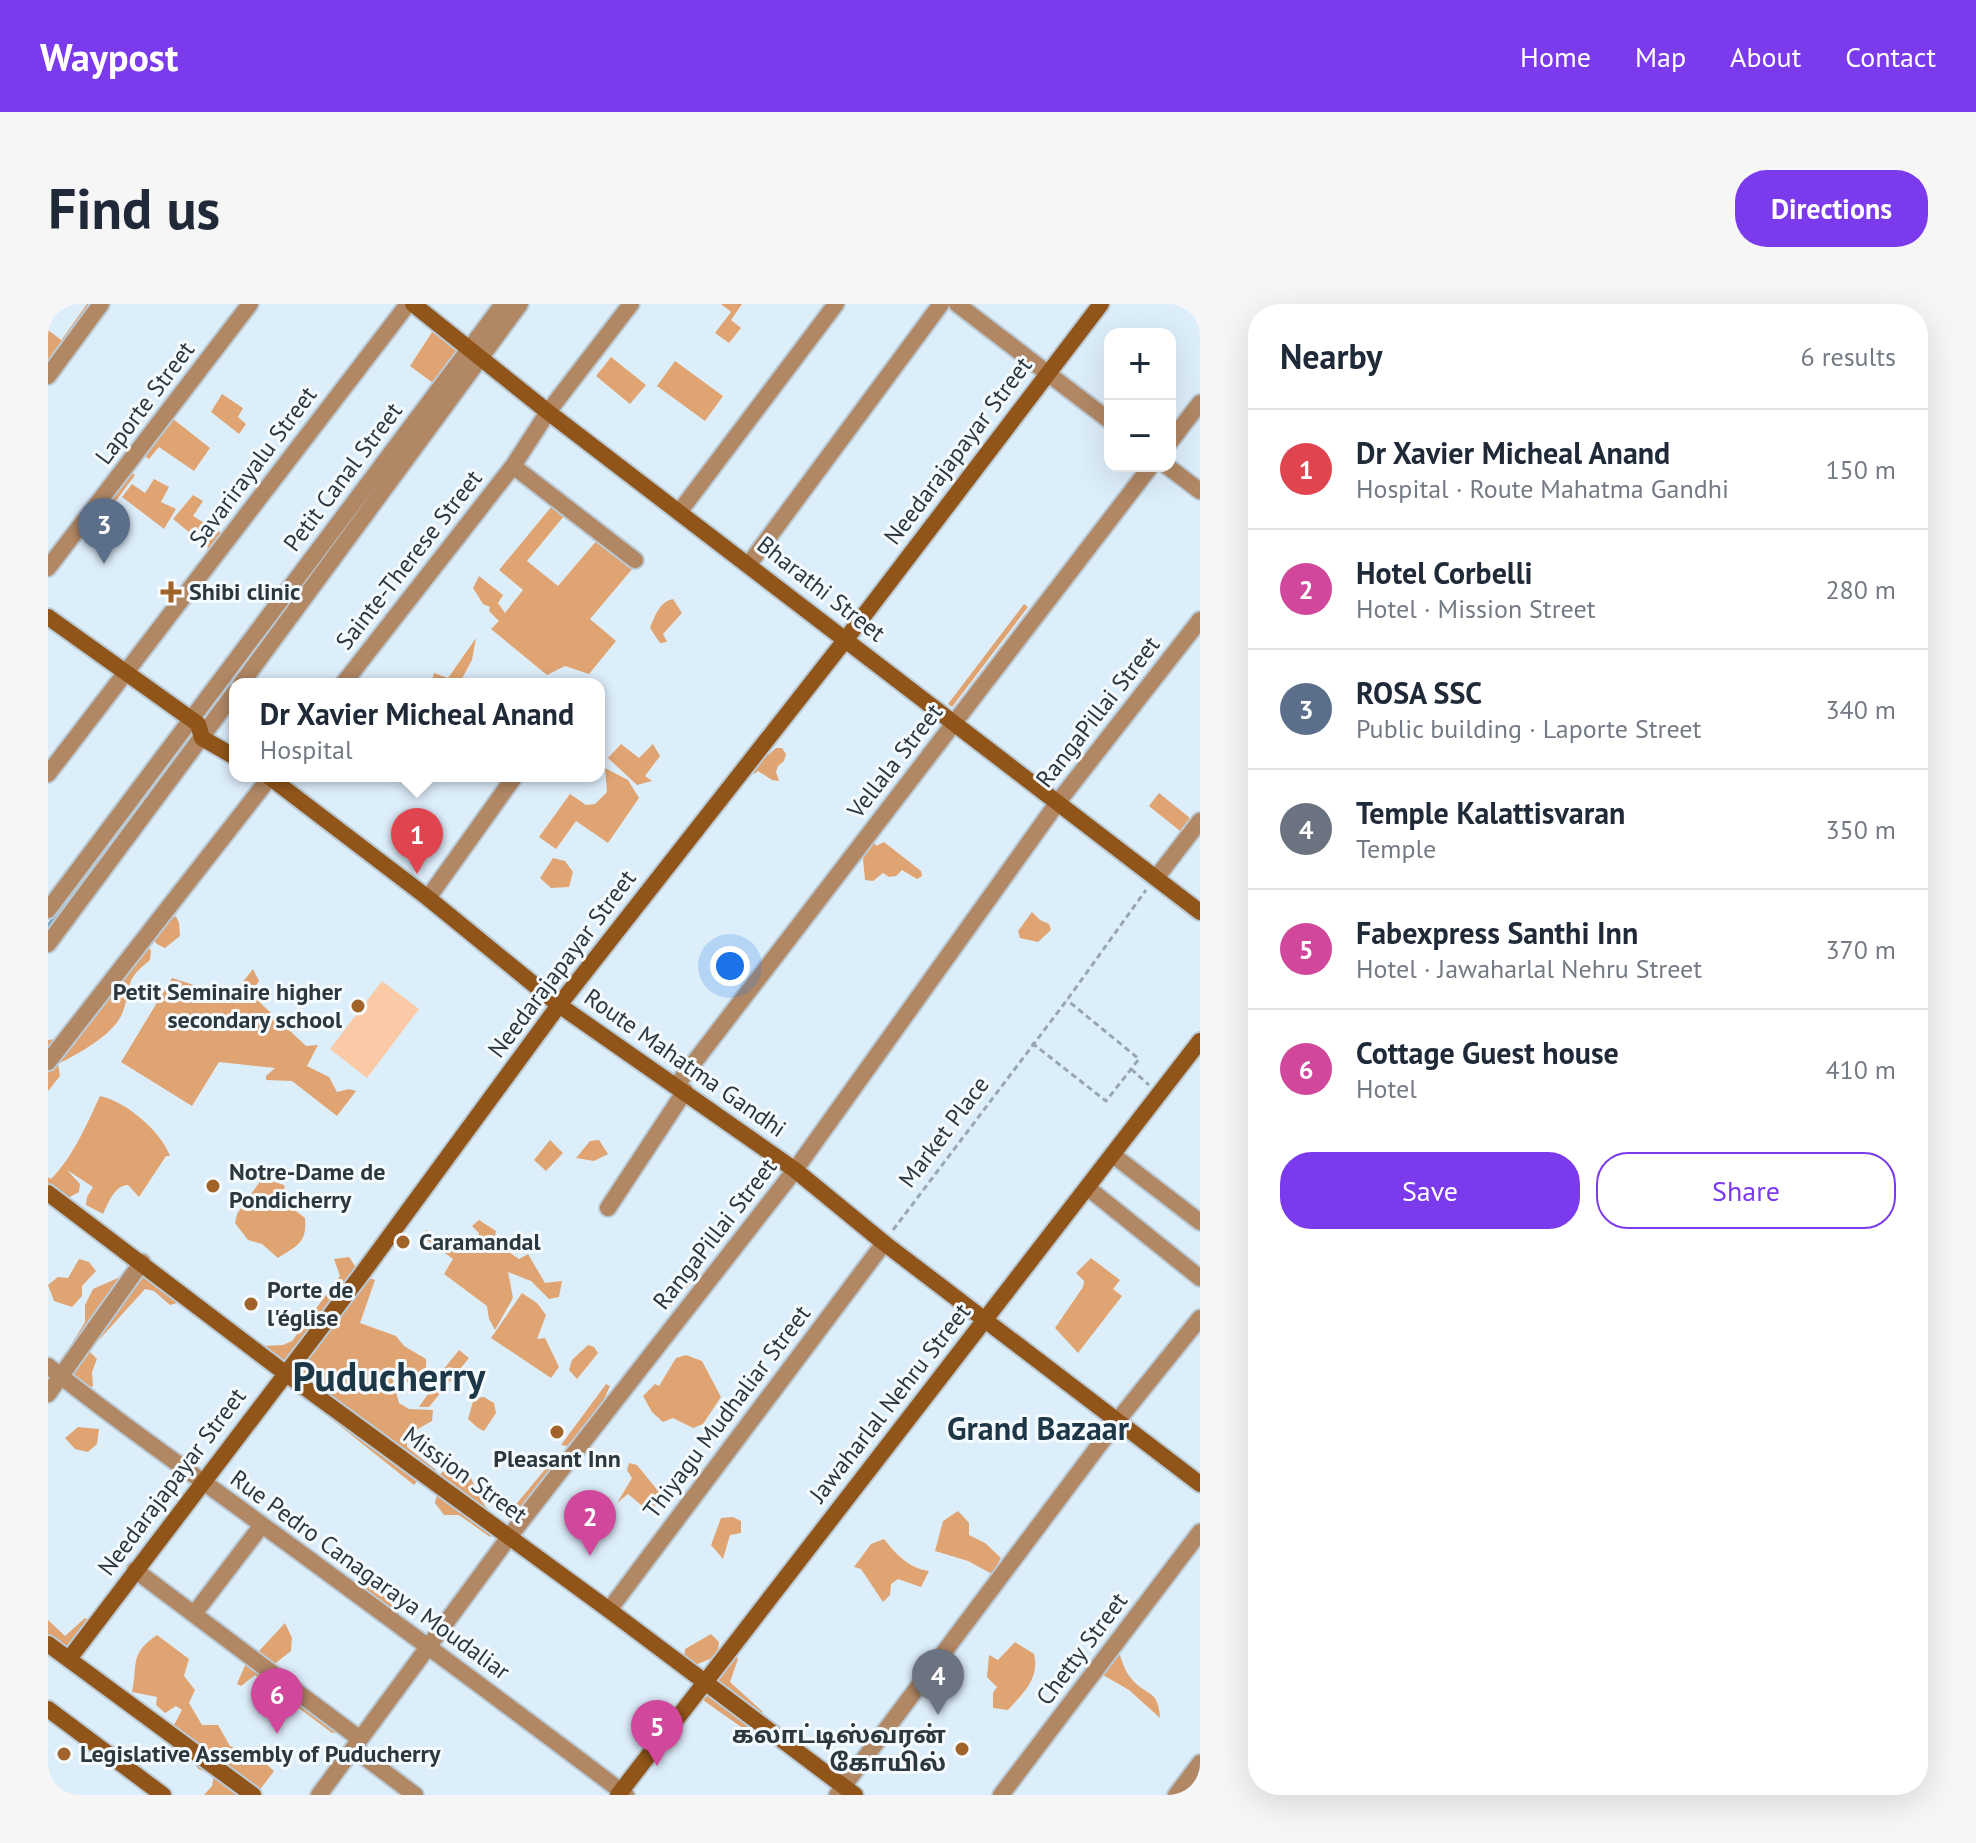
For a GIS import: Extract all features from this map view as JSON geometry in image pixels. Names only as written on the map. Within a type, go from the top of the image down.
[{"type":"street","points":[[48,376],[101,304]]},
{"type":"street","name":"Laporte Street","points":[[48,568],[250,304]]},
{"type":"street","name":"Bharathi Street","points":[[410,304],[1200,912]]},
{"type":"street","name":"Savarirayalu Street","points":[[48,774],[410,304]]},
{"type":"street","name":"Petit Canal Street","points":[[245,678],[475,352],[503,304]]},
{"type":"street","name":"Petit Canal Street","points":[[48,910],[191,719],[475,352],[520,304]]},
{"type":"street","name":"Sainte-Therese Street","points":[[348,678],[513,466],[548,412],[631,304]]},
{"type":"street","points":[[680,511],[836,304]]},
{"type":"street","points":[[749,564],[941,304]]},
{"type":"street","points":[[957,304],[1104,416]]},
{"type":"street","name":"Needarajapayar Street","points":[[69,1659],[370,1262],[559,1005],[846,639],[1101,304]]},
{"type":"street","points":[[1176,434],[1200,403]]},
{"type":"street","name":"Sainte-Therese Street","points":[[513,466],[635,560]]},
{"type":"street","name":"Vellala Street","points":[[608,1208],[680,1088],[1146,472]]},
{"type":"street","points":[[1175,472],[1200,491]]},
{"type":"street","points":[[48,617],[198,724],[202,738],[229,754]]},
{"type":"street","name":"RangaPillai Street","points":[[319,1795],[509,1537],[795,1170],[1058,802],[1200,620]]},
{"type":"street","points":[[48,944],[229,700]]},
{"type":"street","points":[[48,1062],[265,782]]},
{"type":"street","name":"Route Mahatma Gandhi","points":[[278,782],[428,898],[559,1005],[795,1170],[884,1243],[1118,1420]]},
{"type":"street","points":[[428,898],[511,782]]},
{"type":"street","points":[[1156,878],[1200,821]]},
{"type":"street","name":"Jawaharlal Nehru Street","points":[[621,1794],[704,1681],[1200,1041]]},
{"type":"street","points":[[1113,1155],[1200,1222]]},
{"type":"street","points":[[1088,1188],[1200,1278]]},
{"type":"street","name":"Mission Street","points":[[48,1193],[285,1373],[704,1681],[845,1792]]},
{"type":"street","name":"Thiyagu Mudhaliar Street","points":[[609,1610],[884,1243]]},
{"type":"street","points":[[48,1394],[54,1371],[142,1262]]},
{"type":"street","points":[[845,1792],[1118,1420],[1200,1318]]},
{"type":"street","name":"Rue Pedro Canagaraya Moudaliar","points":[[54,1371],[621,1794]]},
{"type":"street","points":[[1118,1420],[1200,1484]]},
{"type":"street","points":[[194,1614],[262,1525]]},
{"type":"street","name":"Chetty Street","points":[[1001,1795],[1200,1532]]},
{"type":"street","points":[[135,1570],[357,1744],[415,1795]]},
{"type":"street","points":[[48,1644],[253,1795]]},
{"type":"street","points":[[48,1709],[163,1795]]},
{"type":"street","points":[[1176,1795],[1200,1763]]},
{"type":"path","name":"Market Place","points":[[884,1243],[1156,878]]},
{"type":"path","points":[[1032,1043],[1106,1101],[1139,1059],[1067,1000]]},
{"type":"path","points":[[1131,1069],[1160,1094]]},
{"type":"shaded area","points":[[87,304],[99,304],[48,370],[48,330],[64,342],[62,339]]},
{"type":"shaded area","points":[[721,304],[742,304],[731,320],[741,328],[729,343],[715,333],[731,312]]},
{"type":"shaded area","points":[[436,326],[466,349],[437,386],[410,366]]},
{"type":"shaded area","points":[[611,357],[646,385],[630,404],[596,376]]},
{"type":"shaded area","points":[[675,361],[723,396],[705,421],[657,386]]},
{"type":"shaded area","points":[[222,394],[243,408],[238,417],[246,424],[239,434],[211,412]]},
{"type":"shaded area","points":[[168,415],[210,448],[194,471],[159,447],[149,459],[140,453]]},
{"type":"shaded area","points":[[127,470],[135,475],[87,540],[78,534]]},
{"type":"shaded area","points":[[154,479],[169,487],[161,502],[176,509],[164,529],[122,497],[132,484],[145,493]]},
{"type":"shaded area","points":[[193,495],[203,501],[193,516],[223,534],[212,551],[173,519]]},
{"type":"shaded area","points":[[552,506],[564,516],[527,561],[558,586],[598,539],[633,568],[590,619],[616,641],[589,674],[565,666],[547,675],[491,629],[499,621],[473,588],[479,576],[503,595],[498,603],[505,613],[523,590],[499,570]]},
{"type":"shaded area","points":[[673,599],[682,613],[663,634],[667,642],[660,643],[650,628],[661,606]]},
{"type":"shaded area","points":[[1024,604],[1028,607],[952,707],[948,704]]},
{"type":"shaded area","points":[[476,638],[472,660],[462,678],[448,678]]},
{"type":"shaded area","points":[[621,744],[639,758],[653,744],[660,756],[645,776],[652,781],[637,785],[608,758]]},
{"type":"shaded area","points":[[782,748],[786,754],[776,772],[779,781],[758,771],[754,774],[752,771],[764,755]]},
{"type":"shaded area","points":[[605,768],[628,780],[639,798],[608,843],[576,821],[556,849],[539,837],[570,794],[586,805],[595,804],[607,792]]},
{"type":"shaded area","points":[[1159,793],[1190,818],[1180,831],[1149,806]]},
{"type":"shaded area","points":[[874,840],[876,846],[884,842],[921,871],[922,876],[917,879],[902,870],[896,876],[889,877],[883,873],[873,881],[865,880],[863,859]]},
{"type":"shaded area","points":[[553,858],[565,861],[573,872],[569,887],[551,888],[540,878]]},
{"type":"shaded area","points":[[1032,912],[1049,924],[1051,930],[1038,942],[1020,938],[1018,931]]},
{"type":"shaded area","points":[[176,916],[180,936],[165,948],[154,941],[152,928]]},
{"type":"shaded area","points":[[142,945],[151,950],[150,960],[132,979],[117,1022],[94,1043],[58,1064],[60,1076],[48,1091],[48,1040],[56,1039]]},
{"type":"shaded area","points":[[253,969],[259,981],[249,995],[306,1046],[318,1045],[307,1066],[329,1077],[337,1092],[356,1091],[337,1116],[292,1081],[266,1080],[275,1068],[219,1062],[192,1106],[121,1062],[172,978],[200,987],[238,988]]},
{"type":"shaded area","points":[[382,981],[419,1009],[367,1078],[330,1049]]},
{"type":"shaded area","points":[[100,1096],[120,1104],[141,1118],[159,1137],[170,1156],[166,1156],[139,1197],[128,1185],[123,1186],[112,1195],[103,1214],[86,1205],[93,1187],[67,1170],[80,1184],[79,1192],[68,1198],[48,1195],[48,1177],[51,1179],[73,1150]]},
{"type":"shaded area","points":[[550,1140],[563,1153],[546,1171],[534,1160]]},
{"type":"shaded area","points":[[599,1140],[608,1154],[594,1161],[576,1158],[590,1141]]},
{"type":"shaded area","points":[[261,1180],[284,1185],[288,1205],[305,1218],[303,1238],[278,1258],[262,1244],[248,1240],[235,1223],[237,1214]]},
{"type":"shaded area","points":[[479,1220],[496,1231],[494,1242],[519,1259],[528,1254],[545,1283],[562,1281],[559,1297],[549,1299],[531,1281],[508,1272],[513,1298],[495,1330],[487,1306],[444,1274],[453,1259],[421,1236],[426,1230],[454,1250],[460,1241],[473,1246],[479,1233],[472,1226]]},
{"type":"shaded area","points":[[349,1257],[361,1275],[375,1280],[360,1323],[396,1336],[404,1346],[426,1359],[426,1375],[410,1383],[392,1377],[399,1403],[409,1409],[433,1410],[432,1421],[407,1435],[407,1447],[436,1470],[428,1480],[422,1475],[414,1485],[315,1406],[311,1399],[289,1386],[277,1396],[272,1365],[263,1346],[283,1345],[292,1341],[340,1276],[334,1259]]},
{"type":"shaded area","points":[[1091,1258],[1120,1280],[1113,1289],[1122,1296],[1078,1353],[1055,1328],[1083,1287],[1084,1281],[1076,1273]]},
{"type":"shaded area","points":[[79,1259],[89,1262],[96,1271],[82,1286],[82,1296],[72,1307],[54,1301],[48,1285],[58,1277],[68,1278]]},
{"type":"shaded area","points":[[688,1266],[698,1275],[666,1311],[663,1309],[665,1301]]},
{"type":"shaded area","points":[[128,1267],[132,1276],[140,1278],[148,1271],[180,1302],[170,1305],[154,1291],[145,1289],[89,1351],[97,1359],[92,1372],[93,1386],[83,1391],[73,1382],[73,1369],[61,1361],[85,1322],[85,1305],[93,1289],[120,1277]]},
{"type":"shaded area","points":[[522,1293],[537,1303],[546,1315],[537,1339],[545,1338],[559,1367],[551,1378],[491,1338]]},
{"type":"shaded area","points":[[588,1345],[598,1353],[577,1379],[569,1370],[572,1360]]},
{"type":"shaded area","points":[[459,1350],[469,1358],[429,1407],[419,1407],[430,1391],[429,1378],[443,1370]]},
{"type":"shaded area","points":[[686,1355],[702,1361],[721,1397],[703,1424],[693,1428],[673,1418],[663,1422],[652,1412],[643,1396],[655,1384],[659,1386],[676,1358]]},
{"type":"shaded area","points":[[606,1384],[610,1386],[599,1411],[567,1446],[561,1445]]},
{"type":"shaded area","points":[[484,1397],[494,1403],[496,1413],[484,1431],[468,1419],[474,1398]]},
{"type":"shaded area","points":[[78,1427],[99,1429],[97,1444],[88,1452],[75,1449],[65,1438]]},
{"type":"shaded area","points":[[556,1456],[537,1489],[509,1521],[505,1518]]},
{"type":"shaded area","points":[[629,1463],[637,1465],[659,1492],[653,1515],[628,1494],[617,1503],[632,1478],[627,1470]]},
{"type":"shaded area","points":[[444,1470],[467,1471],[495,1522],[497,1528],[490,1537],[459,1515],[444,1515],[435,1503],[438,1490],[434,1482]]},
{"type":"shaded area","points":[[958,1511],[969,1523],[969,1535],[985,1543],[1001,1558],[992,1574],[968,1561],[935,1551],[943,1521]]},
{"type":"shaded area","points":[[733,1517],[741,1521],[741,1533],[730,1535],[723,1559],[711,1545],[721,1518]]},
{"type":"shaded area","points":[[884,1539],[909,1564],[929,1571],[921,1587],[898,1579],[891,1584],[890,1595],[883,1602],[861,1569],[854,1567],[871,1544]]},
{"type":"shaded area","points":[[376,1581],[386,1586],[397,1603],[387,1610],[358,1595]]},
{"type":"shaded area","points":[[85,1618],[93,1622],[80,1644],[61,1650],[48,1641],[48,1620],[65,1636]]},
{"type":"shaded area","points":[[285,1623],[292,1638],[291,1651],[272,1666],[341,1732],[332,1733],[255,1675],[241,1686],[237,1684],[246,1663],[213,1638],[226,1628],[258,1652]]},
{"type":"shaded area","points":[[711,1634],[719,1642],[717,1656],[693,1666],[684,1657],[685,1649]]},
{"type":"shaded area","points":[[157,1635],[189,1659],[184,1676],[195,1690],[189,1703],[202,1725],[218,1725],[230,1746],[256,1755],[274,1771],[256,1795],[204,1795],[212,1786],[214,1775],[198,1769],[174,1725],[182,1710],[176,1706],[165,1713],[156,1705],[157,1697],[132,1692],[138,1654]]},
{"type":"shaded area","points":[[1015,1642],[1034,1654],[1035,1671],[1008,1710],[993,1708],[993,1693],[997,1687],[987,1677],[989,1655],[998,1660]]},
{"type":"shaded area","points":[[733,1652],[738,1659],[730,1682],[763,1712],[744,1729],[700,1698]]},
{"type":"shaded area","points":[[1119,1653],[1130,1677],[1154,1697],[1160,1718],[1129,1690],[1103,1675],[1070,1718],[1064,1713],[1089,1670]]},
{"type":"waterway","points":[[233,678],[338,537]]},
{"type":"waterway","points":[[200,722],[229,683]]},
{"type":"waterway","points":[[48,926],[195,729]]},
{"type":"place","name":"ROSA SSC","points":[[104,564]]},
{"type":"place","name":"Shibi clinic","points":[[171,592]]},
{"type":"place","name":"Dr Xavier Micheal Anand","points":[[417,874]]},
{"type":"place","name":"Petit Seminaire higher secondary school","points":[[358,1006]]},
{"type":"place","name":"Notre-Dame de Pondicherry","points":[[213,1186]]},
{"type":"place","name":"Caramandal","points":[[403,1242]]},
{"type":"place","name":"Porte de l'église","points":[[251,1304]]},
{"type":"place","name":"Pleasant Inn","points":[[557,1432]]},
{"type":"place","name":"Hotel Corbelli","points":[[590,1556]]},
{"type":"place","name":"Temple Kalattisvaran","points":[[938,1715]]},
{"type":"place","name":"Cottage Guest house","points":[[277,1734]]},
{"type":"place","name":"கலாட்டிஸ்வரன் கோயில்","points":[[962,1749]]},
{"type":"place","name":"Legislative Assembly of Puducherry","points":[[64,1754]]},
{"type":"place","name":"Fabexpress Santhi Inn","points":[[657,1766]]},
{"type":"district","name":"Puducherry","points":[[389,1377]]},
{"type":"district","name":"Grand Bazaar","points":[[1038,1429]]}]
